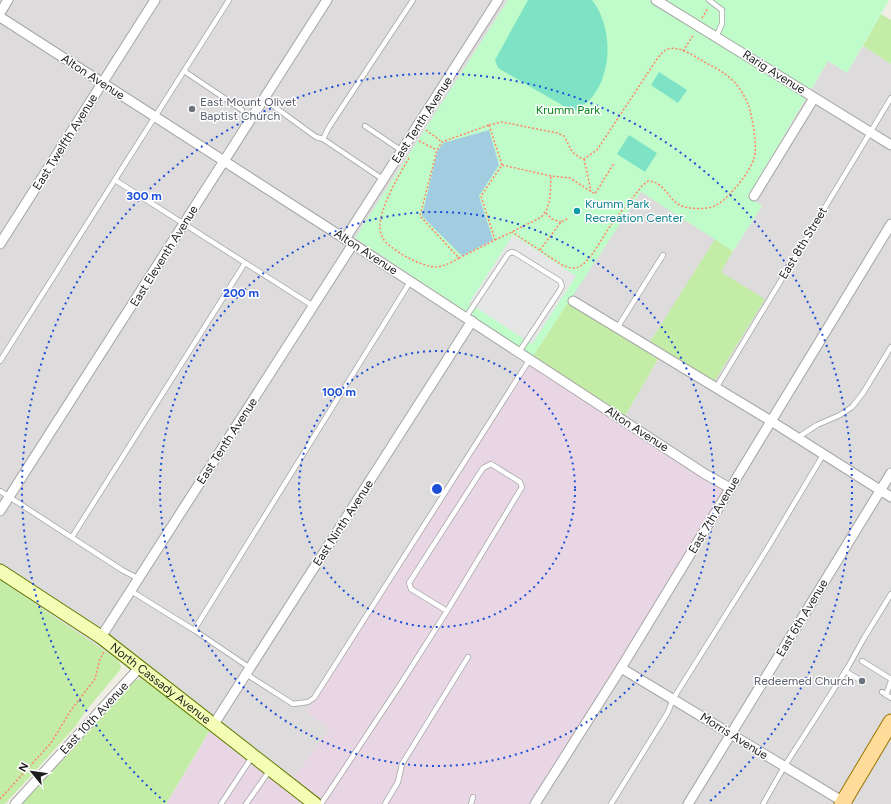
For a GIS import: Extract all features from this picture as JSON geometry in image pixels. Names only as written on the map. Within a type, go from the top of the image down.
[{"type":"main road","name":"North Cassady Avenue","points":[[0,571],[140,667],[315,804]]},
{"type":"main road","points":[[844,803],[891,722]]},
{"type":"street","points":[[0,13],[8,0]]},
{"type":"street","name":"East Twelfth Avenue","points":[[0,244],[155,0]]},
{"type":"street","name":"East Eleventh Avenue","points":[[0,511],[327,0]]},
{"type":"street","name":"East Tenth Avenue","points":[[104,643],[131,591],[313,306],[384,180],[498,0]]},
{"type":"street","name":"Rarig Avenue","points":[[656,0],[891,145]]},
{"type":"street","name":"Alton Avenue","points":[[0,17],[411,281],[705,474],[730,488]]},
{"type":"street","points":[[754,196],[814,98]]},
{"type":"street","name":"East 7th Avenue","points":[[535,804],[621,668],[891,224]]},
{"type":"street","points":[[573,301],[771,421],[891,497]]},
{"type":"street","name":"East Ninth Avenue","points":[[214,724],[469,319]]},
{"type":"street","name":"East 6th Avenue","points":[[688,804],[891,473]]},
{"type":"street","name":"East 10th Avenue","points":[[15,804],[140,667]]},
{"type":"street","name":"Morris Avenue","points":[[621,668],[844,803]]},
{"type":"lane","points":[[0,361],[154,117],[230,0]]},
{"type":"lane","points":[[323,139],[329,127],[413,0]]},
{"type":"lane","points":[[711,1],[722,10],[722,24],[716,37]]},
{"type":"lane","points":[[184,71],[242,110]]},
{"type":"lane","name":"East 8th Street","points":[[715,388],[891,98]]},
{"type":"lane","points":[[264,99],[316,137],[323,139],[384,180]]},
{"type":"lane","points":[[365,126],[402,151]]},
{"type":"lane","points":[[115,180],[313,306]]},
{"type":"lane","points":[[469,319],[508,254],[511,252],[560,281],[562,286],[560,290],[519,352]]},
{"type":"lane","points":[[617,328],[663,255]]},
{"type":"lane","points":[[72,537],[245,263]]},
{"type":"lane","points":[[194,630],[411,281]]},
{"type":"lane","points":[[796,438],[817,425],[840,416],[852,407],[891,347]]},
{"type":"lane","points":[[131,591],[194,630],[290,703],[296,705],[308,702],[314,698],[530,359]]},
{"type":"lane","points":[[611,804],[668,712],[673,699],[767,549],[823,455]]},
{"type":"lane","points":[[320,804],[400,686],[447,611],[522,487],[520,482],[491,464],[483,468],[410,583],[411,589],[447,611]]},
{"type":"lane","points":[[0,491],[122,570],[139,579]]},
{"type":"lane","points":[[763,804],[784,767],[845,671],[891,594]]},
{"type":"lane","points":[[385,804],[398,782],[402,764],[468,657]]},
{"type":"lane","points":[[862,661],[891,680],[884,694],[891,698]]},
{"type":"lane","points":[[845,671],[860,680]]},
{"type":"lane","points":[[221,804],[254,755]]},
{"type":"lane","points":[[246,804],[271,769]]},
{"type":"lane","points":[[471,804],[472,797]]},
{"type":"path","points":[[683,51],[711,1]]},
{"type":"path","points":[[512,232],[562,265],[569,268],[576,268],[582,266],[612,224],[642,186],[648,181],[660,185],[677,204],[685,207],[708,208],[717,205],[726,199],[741,181],[754,158],[754,136],[748,104],[735,82],[683,51],[678,49],[669,49],[663,52],[657,59],[597,150],[584,160]]},
{"type":"path","points":[[459,258],[420,216],[436,150],[442,142],[502,122],[564,136],[571,151],[576,156],[584,160]]},
{"type":"path","points":[[419,125],[442,142]]},
{"type":"path","points":[[489,126],[502,165]]},
{"type":"path","points":[[411,137],[436,150]]},
{"type":"path","points":[[412,153],[396,179],[382,215],[380,226],[381,236],[388,244],[424,265],[436,267],[447,264],[546,214],[549,206],[551,176]]},
{"type":"path","points":[[584,160],[591,192]]},
{"type":"path","points":[[502,165],[551,176],[570,178],[595,194],[614,163]]},
{"type":"path","points":[[495,240],[481,196],[502,165]]},
{"type":"path","points":[[546,214],[552,219],[560,222]]},
{"type":"path","points":[[540,250],[560,222],[569,218]]},
{"type":"path","points":[[0,798],[51,743],[58,734],[71,710],[95,679],[104,643]]},
{"type":"shaded area","points":[[0,0],[508,0],[355,238],[533,356],[306,712],[331,729],[289,784],[210,730],[148,683],[140,679],[118,660],[0,580]]},
{"type":"shaded area","points":[[863,46],[891,64],[891,804],[535,804],[625,416],[663,351],[720,272],[762,206],[748,197],[828,61],[847,73]]},
{"type":"shaded area","points":[[641,191],[715,239],[646,351],[568,302]]},
{"type":"shaded area","points":[[513,235],[576,276],[532,344],[469,303]]},
{"type":"shaded area","points":[[533,356],[625,416],[624,420],[730,487],[535,804],[166,804],[214,724],[290,783],[330,729],[306,712]]},
{"type":"green space","name":"Krumm Park","points":[[508,0],[889,0],[847,73],[828,61],[748,196],[762,206],[733,251],[641,192],[533,356],[355,238]]},
{"type":"green space","points":[[528,0],[592,0],[599,10],[608,48],[604,74],[600,85],[593,96],[574,112],[498,68],[495,60]]},
{"type":"green space","points":[[881,14],[891,20],[891,64],[863,46]]},
{"type":"green space","points":[[659,72],[687,90],[678,103],[651,85]]},
{"type":"green space","points":[[629,135],[657,153],[645,172],[617,154]]},
{"type":"green space","points":[[715,239],[733,251],[721,272],[765,299],[714,382],[650,342]]},
{"type":"green space","points":[[568,302],[658,359],[625,416],[533,356]]},
{"type":"green space","points":[[0,580],[118,660],[121,666],[120,670],[85,712],[75,727],[5,804],[0,804]]},
{"type":"green space","points":[[140,679],[148,683],[210,730],[166,804],[19,804],[133,680]]},
{"type":"water","points":[[489,130],[499,165],[479,196],[493,240],[462,256],[422,216],[437,152],[443,143]]},
{"type":"place","name":"East Mount Olivet Baptist Church","points":[[192,109]]},
{"type":"place","name":"Krumm Park Recreation Center","points":[[577,211]]},
{"type":"place","name":"Redeemed Church","points":[[862,681]]}]
